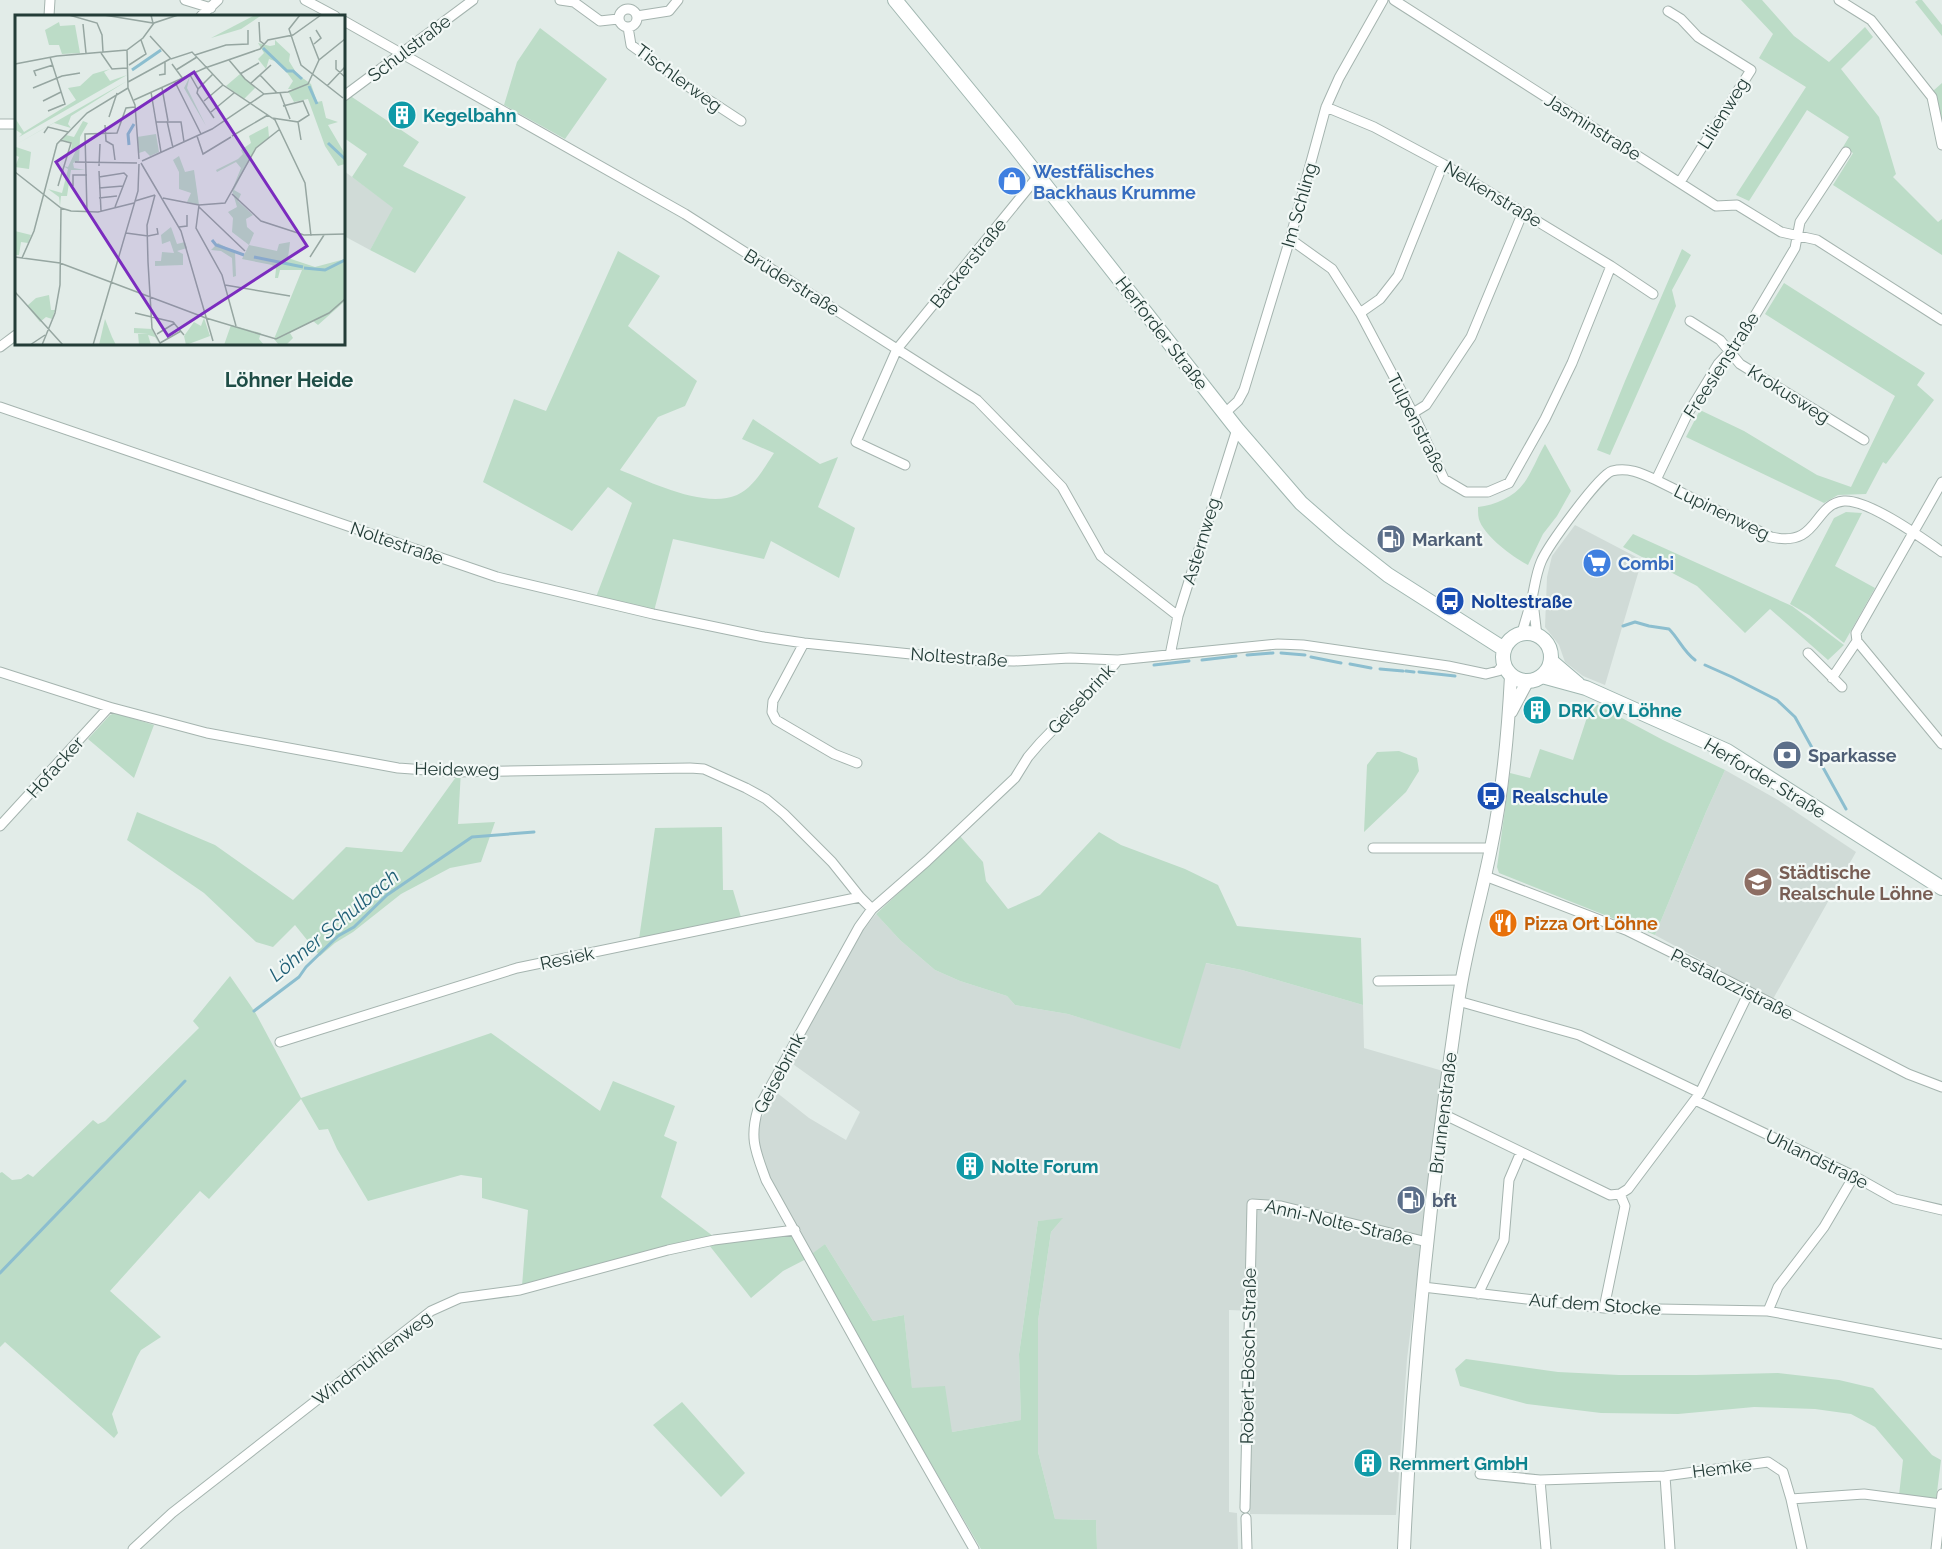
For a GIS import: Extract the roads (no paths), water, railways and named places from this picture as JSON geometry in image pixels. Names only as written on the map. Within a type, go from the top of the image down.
[{"type":"main road","name":"Herforder Straße","points":[[894,0],[1038,176],[1237,429],[1301,503],[1388,575],[1467,626],[1512,641]]},
{"type":"main road","points":[[1537,636],[1546,643],[1549,649],[1551,661],[1549,667],[1542,676],[1527,682],[1521,681],[1507,671],[1512,641],[1537,636]]},
{"type":"main road","name":"Herforder Straße","points":[[1551,661],[1579,686]]},
{"type":"main road","name":"Herforder Straße","points":[[1542,676],[1579,686],[1727,751],[1942,888]]},
{"type":"street","points":[[49,15],[50,0]]},
{"type":"street","points":[[184,0],[215,4]]},
{"type":"street","points":[[305,0],[333,15]]},
{"type":"street","name":"Schulstraße","points":[[345,95],[473,0]]},
{"type":"street","points":[[560,0],[574,2],[600,21],[618,19]]},
{"type":"street","name":"Tischlerweg","points":[[637,16],[669,11],[678,0]]},
{"type":"street","name":"Im Schling","points":[[1225,413],[1238,401],[1244,390],[1290,239],[1326,107],[1338,78],[1383,0]]},
{"type":"street","name":"Jasminstraße","points":[[1394,0],[1716,206],[1737,205],[1781,232],[1817,240],[1942,320]]},
{"type":"street","points":[[1839,0],[1871,20],[1932,97],[1942,145]]},
{"type":"street","points":[[202,15],[215,4]]},
{"type":"street","points":[[628,8],[632,9],[637,16],[635,24],[628,27],[622,25],[618,19],[620,11],[628,8]]},
{"type":"street","name":"Lilienweg","points":[[1668,11],[1681,19],[1698,37],[1751,70],[1680,182]]},
{"type":"street","name":"Brüderstraße","points":[[345,22],[685,214],[977,400],[1062,487],[1101,556],[1178,616]]},
{"type":"street","name":"Tischlerweg","points":[[628,27],[631,45],[741,121]]},
{"type":"street","name":"Nelkenstraße","points":[[1326,107],[1374,126],[1443,164],[1653,294]]},
{"type":"street","points":[[1797,236],[1800,222],[1846,152]]},
{"type":"street","points":[[1360,313],[1380,299],[1398,276],[1443,164]]},
{"type":"street","name":"Bäckerstraße","points":[[905,465],[856,442],[897,349],[1038,176]]},
{"type":"street","points":[[1413,413],[1426,405],[1471,337],[1523,212]]},
{"type":"street","name":"Freesienstraße","points":[[1656,480],[1687,416],[1718,364],[1731,352],[1740,339],[1795,248],[1797,236]]},
{"type":"street","name":"Tulpenstraße","points":[[1290,239],[1332,269],[1360,313],[1413,413],[1444,479],[1466,492],[1488,492],[1509,483],[1545,419],[1572,363],[1611,266]]},
{"type":"street","name":"Krokusweg","points":[[1690,321],[1720,340],[1740,364],[1864,440]]},
{"type":"street","points":[[0,347],[15,336]]},
{"type":"street","name":"Noltestraße","points":[[0,407],[497,577],[653,614],[764,637],[969,660],[1014,661],[1070,658],[1118,660],[1286,644],[1448,666],[1480,674],[1507,671]]},
{"type":"street","name":"Asternweg","points":[[1170,655],[1178,616],[1237,429]]},
{"type":"street","points":[[1537,636],[1533,597],[1535,579],[1541,559],[1572,515],[1608,472],[1620,469],[1633,470],[1656,480]]},
{"type":"street","name":"Lupinenweg","points":[[1656,480],[1771,537],[1784,540],[1802,536],[1833,504],[1844,501],[1869,508],[1912,531]]},
{"type":"street","points":[[1832,678],[1857,637],[1912,531],[1942,482]]},
{"type":"street","points":[[1912,531],[1942,552]]},
{"type":"street","points":[[1512,641],[1533,597]]},
{"type":"street","points":[[1857,637],[1942,744]]},
{"type":"street","points":[[804,643],[773,701],[772,712],[776,720],[834,754],[857,763]]},
{"type":"street","points":[[1808,653],[1842,687]]},
{"type":"street","name":"Geisebrink","points":[[974,1549],[766,1180],[754,1144],[753,1126],[763,1099],[859,927],[872,909],[1015,778],[1040,743],[1118,660]]},
{"type":"street","name":"Brunnenstraße","points":[[1404,1549],[1412,1400],[1427,1242],[1458,1001],[1491,848],[1509,716],[1507,671]]},
{"type":"street","name":"Heideweg","points":[[0,672],[109,707],[207,733],[398,768],[454,772],[704,769],[766,799],[784,813],[832,862],[872,909]]},
{"type":"street","name":"Brunnenstraße","points":[[1509,716],[1527,682]]},
{"type":"street","name":"Hofacker","points":[[0,826],[109,707]]},
{"type":"street","points":[[1373,848],[1491,848]]},
{"type":"street","name":"Pestalozzistraße","points":[[1485,876],[1626,930],[1908,1074],[1942,1087]]},
{"type":"street","name":"Resiek","points":[[280,1042],[517,968],[860,897]]},
{"type":"street","points":[[1378,981],[1462,980]]},
{"type":"street","points":[[1443,1114],[1610,1195],[1620,1194],[1628,1189],[1698,1096],[1749,992]]},
{"type":"street","name":"Uhlandstraße","points":[[1458,1001],[1579,1035],[1895,1199],[1942,1210]]},
{"type":"street","points":[[1478,1294],[1504,1240],[1509,1180],[1521,1152]]},
{"type":"street","points":[[1768,1311],[1778,1287],[1824,1227],[1854,1176]]},
{"type":"street","points":[[1604,1308],[1625,1206],[1620,1194]]},
{"type":"street","name":"Anni-Nolte-Straße","points":[[1252,1204],[1281,1206],[1427,1242]]},
{"type":"street","name":"Robert-Bosch-Straße","points":[[1247,1549],[1252,1204]]},
{"type":"street","name":"Windmühlenweg","points":[[133,1549],[172,1513],[431,1311],[460,1298],[520,1290],[668,1250],[714,1240],[795,1230]]},
{"type":"street","name":"Auf dem Stocke","points":[[1423,1287],[1604,1308],[1768,1311],[1942,1344]]},
{"type":"street","name":"Hemke","points":[[1480,1474],[1540,1480],[1665,1476],[1768,1462],[1784,1472],[1802,1549]]},
{"type":"street","points":[[1665,1476],[1670,1549]]},
{"type":"street","points":[[1540,1480],[1546,1549]]},
{"type":"street","points":[[1791,1499],[1864,1494],[1941,1499],[1936,1549]]},
{"type":"waterway","name":"Löhner Schulbach","points":[[1623,626],[1635,622],[1669,629],[1695,660]]},
{"type":"waterway","points":[[1247,655],[1273,653]]},
{"type":"waterway","points":[[1281,653],[1305,655]]},
{"type":"waterway","points":[[1202,660],[1236,656]]},
{"type":"waterway","points":[[1311,657],[1341,663]]},
{"type":"waterway","points":[[1154,665],[1189,661]]},
{"type":"waterway","points":[[1350,664],[1371,668]]},
{"type":"waterway","points":[[1705,665],[1777,700],[1795,717],[1846,809]]},
{"type":"waterway","points":[[1380,669],[1403,671]]},
{"type":"waterway","points":[[1406,671],[1414,672]]},
{"type":"waterway","points":[[1419,672],[1455,676]]},
{"type":"waterway","name":"Löhner Schulbach","points":[[254,1011],[299,977],[306,967],[338,936],[354,927],[387,895],[472,837],[534,832]]},
{"type":"waterway","points":[[0,1273],[185,1081]]},
{"type":"place","name":"Kegelbahn","points":[[402,115]]},
{"type":"place","name":"Westfälisches Backhaus Krumme","points":[[1012,181]]},
{"type":"place","name":"Markant","points":[[1391,539]]},
{"type":"place","name":"Combi","points":[[1597,563]]},
{"type":"place","name":"Noltestraße","points":[[1450,601]]},
{"type":"place","name":"DRK OV Löhne","points":[[1537,710]]},
{"type":"place","name":"Sparkasse","points":[[1787,755]]},
{"type":"place","name":"Realschule","points":[[1491,796]]},
{"type":"place","name":"Städtische Realschule Löhne","points":[[1758,882]]},
{"type":"place","name":"Pizza Ort Löhne","points":[[1503,923]]},
{"type":"place","name":"Nolte Forum","points":[[970,1166]]},
{"type":"place","name":"bft","points":[[1411,1200]]},
{"type":"place","name":"Remmert GmbH","points":[[1368,1463]]},
{"type":"district","name":"Löhner Heide","points":[[289,380]]}]
